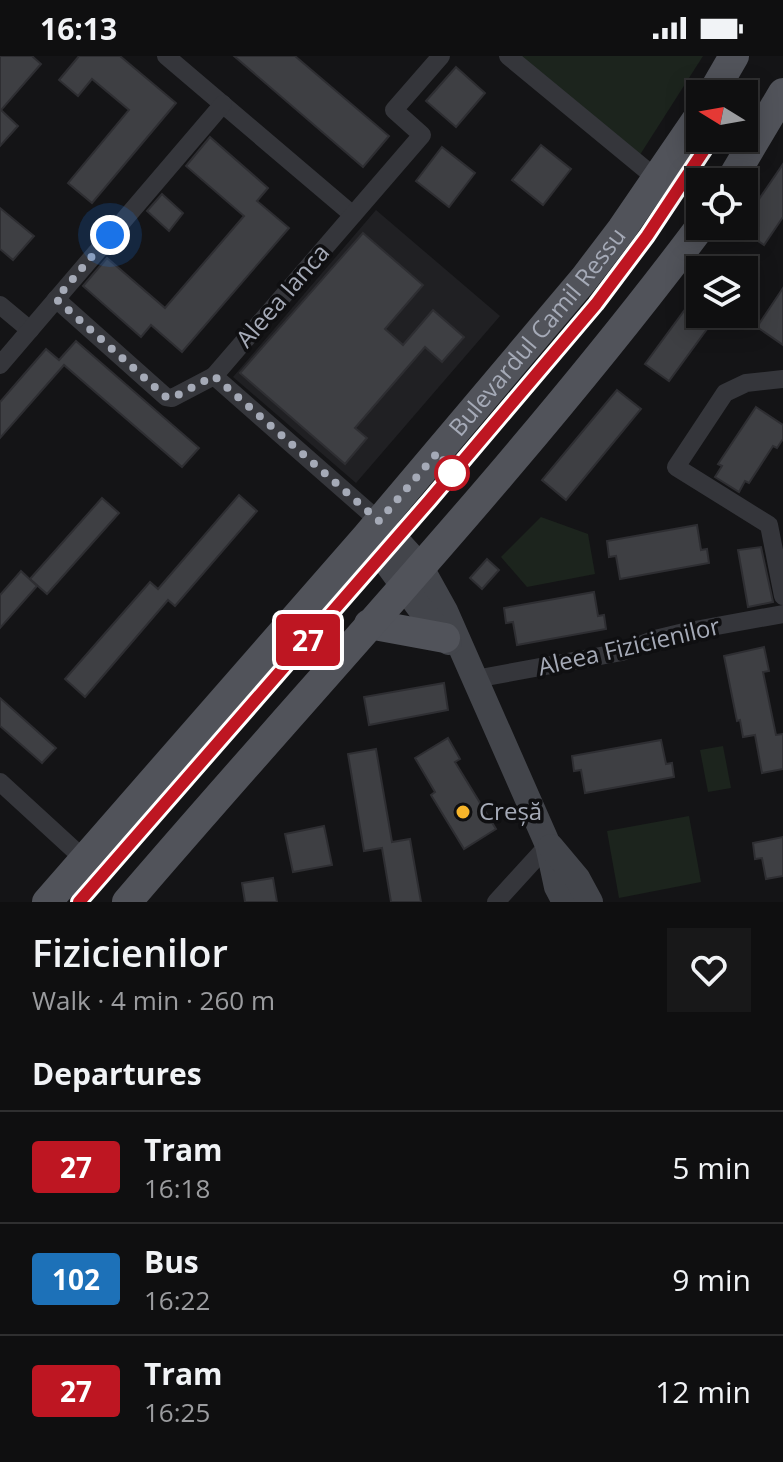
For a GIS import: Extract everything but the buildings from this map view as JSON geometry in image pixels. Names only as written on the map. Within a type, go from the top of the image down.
[{"type":"main road","points":[[720,80],[734,56]]},
{"type":"main road","points":[[738,168],[783,93]]},
{"type":"main road","name":"Bulevardul Camil Ressu","points":[[47,902],[370,522],[584,279],[686,136]]},
{"type":"main road","points":[[127,902],[412,576],[630,318],[690,240]]},
{"type":"main road","points":[[369,624],[462,659]]},
{"type":"street","points":[[166,56],[353,215]]},
{"type":"street","name":"Aleea Ianca","points":[[214,376],[422,135],[394,110],[441,56]]},
{"type":"street","points":[[508,56],[657,179]]},
{"type":"street","points":[[0,365],[223,104]]},
{"type":"street","points":[[56,299],[166,397],[172,398],[214,376],[370,522],[412,576],[462,659],[548,845],[557,887],[565,902]]},
{"type":"street","points":[[0,305],[30,330]]},
{"type":"street","points":[[783,379],[746,383],[725,393],[676,467],[769,525],[783,596]]},
{"type":"street","name":"Aleea Fizicienilor","points":[[462,659],[622,652],[684,632],[783,614]]},
{"type":"street","points":[[0,782],[84,859]]},
{"type":"street","points":[[496,902],[548,845]]},
{"type":"street","points":[[548,845],[577,878],[590,902]]},
{"type":"shaded area","points":[[508,56],[703,56],[636,161]]},
{"type":"shaded area","points":[[376,210],[500,316],[356,483],[233,377]]},
{"type":"shaded area","points":[[541,517],[588,534],[595,574],[527,587],[501,557]]},
{"type":"shaded area","points":[[723,746],[731,788],[708,792],[700,750]]},
{"type":"shaded area","points":[[689,816],[701,882],[619,898],[607,831]]},
{"type":"tram line","name":"27","points":[[79,902],[429,501],[596,304],[704,152]]},
{"type":"place","name":"Creșă","points":[[463,812]]},
{"type":"route","points":[[110,235],[56,299],[166,397],[172,398],[214,376],[379,521],[438,452],[452,473]]}]
